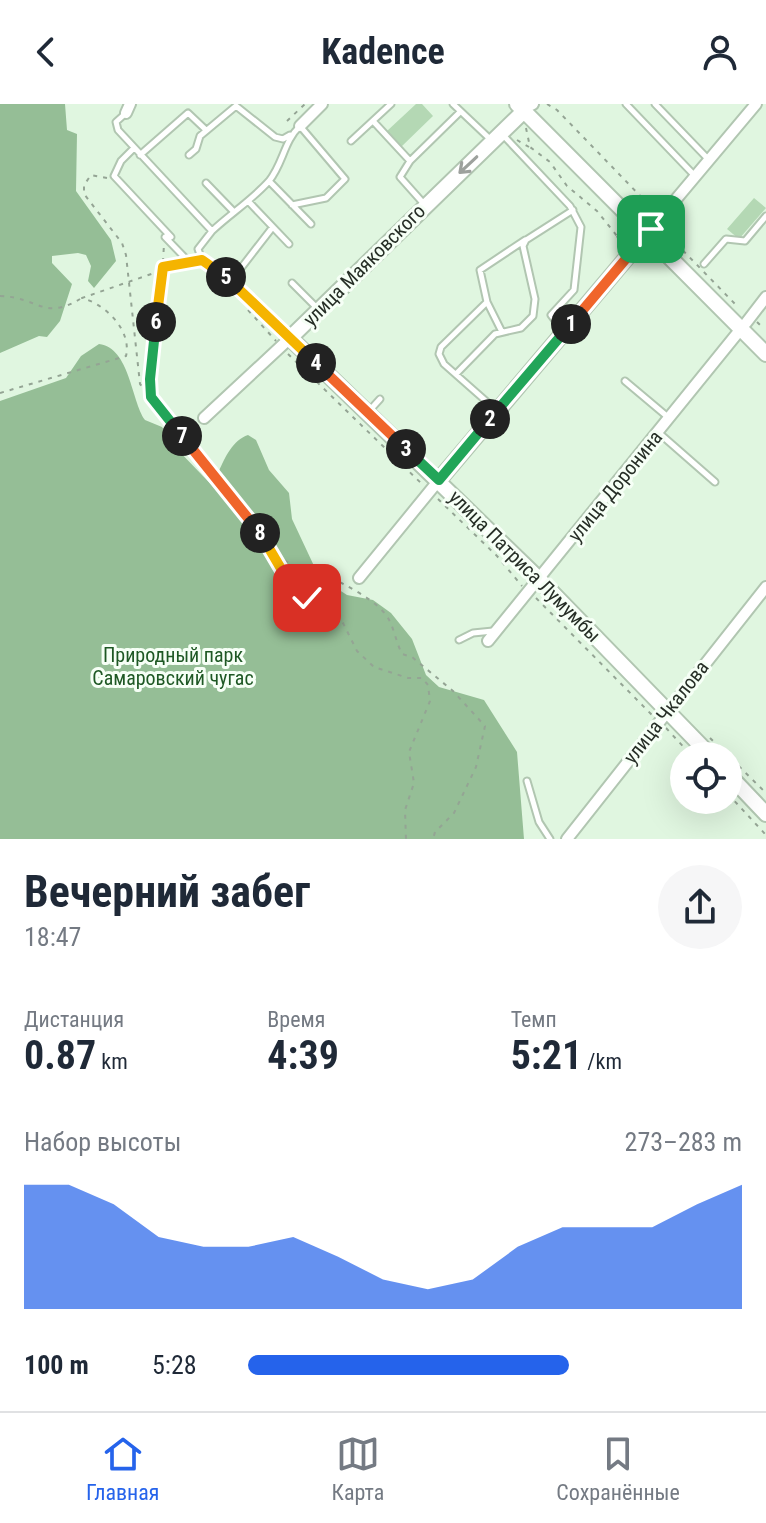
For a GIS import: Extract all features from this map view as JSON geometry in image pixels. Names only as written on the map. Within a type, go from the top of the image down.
[{"type":"street","points":[[300,126],[322,104]]},
{"type":"street","points":[[359,578],[564,332],[644,228],[695,176],[756,104]]},
{"type":"street","points":[[527,109],[644,228],[747,325],[766,354]]},
{"type":"street","name":"улица Маяковского","points":[[204,418],[527,109]]},
{"type":"street","name":"улица Патриса Лумумбы","points":[[231,281],[286,342],[367,412],[434,486],[662,716],[694,742]]},
{"type":"street","name":"улица Доронина","points":[[488,641],[747,325],[766,297]]},
{"type":"street","points":[[747,325],[764,329]]},
{"type":"street","name":"улица Чкалова","points":[[567,839],[766,587]]},
{"type":"street","points":[[742,789],[766,814]]},
{"type":"lane","points":[[351,141],[391,104]]},
{"type":"lane","points":[[453,104],[497,138],[573,210],[581,234],[576,284],[571,295],[551,315],[553,322],[564,332]]},
{"type":"lane","points":[[626,104],[695,176]]},
{"type":"lane","points":[[655,104],[709,160]]},
{"type":"lane","points":[[189,155],[206,130],[236,106],[275,137],[283,139],[300,126],[345,179],[326,198],[292,205]]},
{"type":"lane","points":[[128,109],[116,125],[212,231]]},
{"type":"lane","points":[[425,205],[400,177],[401,170],[460,112]]},
{"type":"lane","points":[[140,155],[188,113],[206,130]]},
{"type":"lane","points":[[373,121],[410,161]]},
{"type":"lane","points":[[272,228],[231,281],[202,260],[198,249],[212,231],[269,181],[281,163],[291,134]]},
{"type":"lane","points":[[134,148],[121,161],[114,176],[190,263]]},
{"type":"lane","points":[[269,181],[311,224]]},
{"type":"lane","points":[[206,183],[234,212]]},
{"type":"lane","points":[[248,201],[289,244]]},
{"type":"lane","points":[[502,332],[487,302],[481,268],[573,210]]},
{"type":"lane","points":[[704,264],[726,239],[745,241],[766,216]]},
{"type":"lane","points":[[456,374],[492,336],[526,325],[535,312],[523,256],[526,240]]},
{"type":"lane","points":[[163,269],[202,260]]},
{"type":"lane","points":[[292,283],[319,310]]},
{"type":"lane","points":[[487,302],[440,350],[441,360],[497,411]]},
{"type":"lane","points":[[625,381],[669,418]]},
{"type":"lane","points":[[367,412],[380,399]]},
{"type":"lane","points":[[658,433],[715,482]]},
{"type":"lane","points":[[459,640],[473,633],[496,630]]},
{"type":"lane","points":[[527,781],[539,822],[550,839]]},
{"type":"path","points":[[287,121],[305,104]]},
{"type":"path","points":[[547,104],[557,110],[649,205],[644,228],[617,236]]},
{"type":"path","points":[[527,109],[530,147],[550,162],[567,186],[597,211],[617,236],[622,250]]},
{"type":"path","points":[[88,177],[84,194],[122,243],[129,282],[137,375],[151,397],[268,542],[294,567],[329,576],[371,603],[388,618],[391,634],[402,654],[412,657],[453,691],[485,726],[476,767],[454,813],[435,832],[433,839]]},
{"type":"path","points":[[151,397],[150,379],[168,237]]},
{"type":"path","points":[[0,296],[17,297],[57,310],[69,308],[82,298],[163,269]]},
{"type":"path","points":[[0,393],[126,356],[128,348],[123,333],[111,316],[100,302],[82,298]]},
{"type":"path","points":[[241,303],[286,342],[434,486],[662,716],[682,742]]},
{"type":"path","points":[[747,325],[764,329]]},
{"type":"path","points":[[268,542],[293,589],[337,611],[357,651],[374,667],[408,678],[422,678],[428,685],[429,711],[409,752],[414,783],[405,810],[406,839]]},
{"type":"path","points":[[708,736],[766,793]]},
{"type":"path","points":[[742,809],[766,835]]},
{"type":"green space","points":[[0,104],[65,104],[67,130],[77,134],[76,191],[111,240],[116,261],[94,288],[88,281],[91,266],[86,255],[52,256],[52,263],[72,284],[60,321],[47,337],[39,336],[0,353]]},
{"type":"green space","points":[[416,104],[422,104],[433,116],[401,147],[387,131]]},
{"type":"green space","points":[[754,198],[766,208],[739,239],[727,229]]},
{"type":"green space","name":"Природный парк Самаровский чугас","points":[[99,344],[117,355],[145,420],[162,427],[176,448],[228,502],[237,504],[237,497],[219,471],[221,466],[238,441],[248,435],[256,440],[269,470],[289,493],[292,519],[315,568],[330,584],[347,595],[373,600],[391,613],[412,639],[426,675],[439,687],[484,700],[517,752],[524,839],[0,839],[0,401],[66,378],[81,356]]},
{"type":"route","points":[[307,598],[293,589],[268,542],[151,397],[150,379],[163,267],[202,260],[227,277],[439,480],[651,229]]}]
